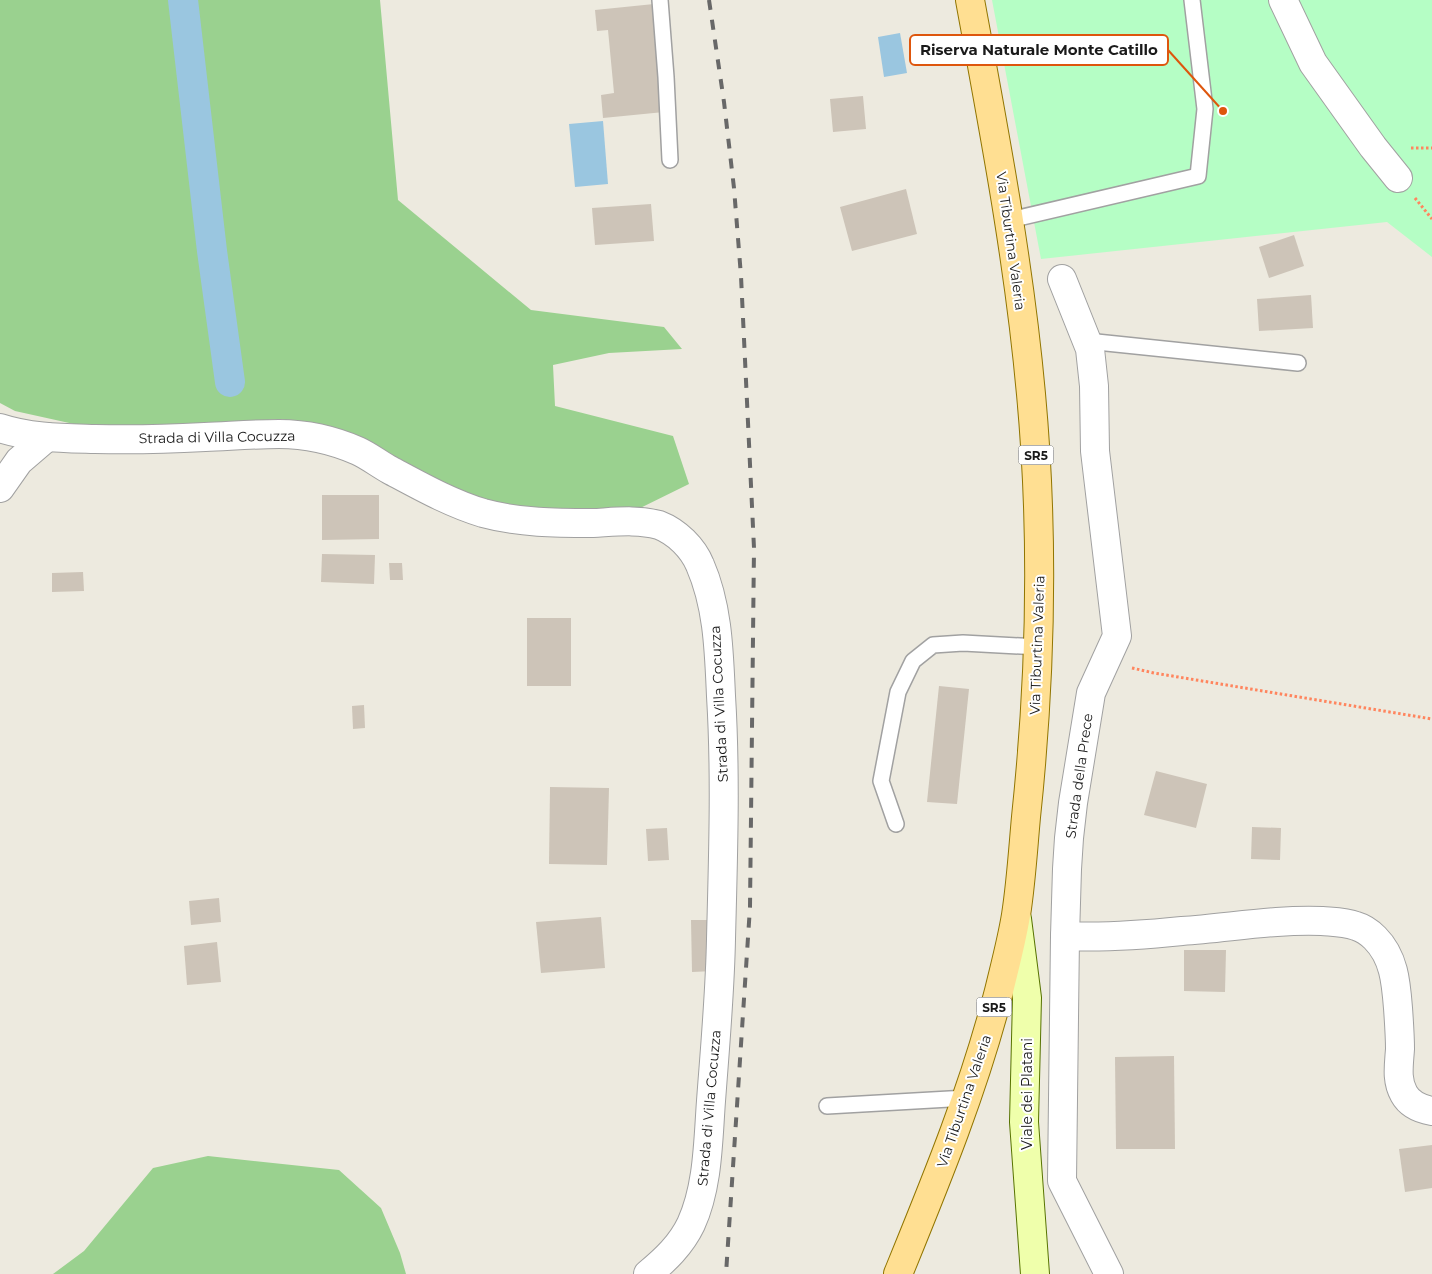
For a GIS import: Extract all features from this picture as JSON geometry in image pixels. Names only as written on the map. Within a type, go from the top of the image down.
[{"type":"main road","name":"Via Tiburtina Valeria","points":[[898,1274],[932,1192],[977,1069],[1016,915],[1033,749],[1039,646],[1040,561],[1035,435],[1028,362],[1010,220],[970,0]]},
{"type":"street","points":[[1283,0],[1313,63],[1373,147],[1398,178]]},
{"type":"street","name":"Strada della Prece","points":[[1062,279],[1090,349],[1094,386],[1095,450],[1117,636],[1091,693],[1073,803],[1067,869],[1065,936],[1062,1181],[1109,1274]]},
{"type":"street","name":"Strada di Villa Cocuzza","points":[[0,428],[30,436],[126,440],[280,434],[306,436],[336,443],[362,453],[420,486],[468,508],[507,519],[534,522],[650,523],[662,526],[673,532],[695,554],[707,584],[716,625],[720,663],[724,761],[722,923],[716,1034],[707,1152],[699,1202],[692,1222],[682,1239],[669,1255],[648,1274]]},
{"type":"street","points":[[0,488],[19,461],[47,437]]},
{"type":"street","name":"Viale dei Platani","points":[[1016,915],[1027,998],[1024,1122],[1035,1274]]},
{"type":"street","points":[[1065,936],[1090,937],[1181,932],[1309,921],[1335,922],[1357,926],[1368,932],[1382,946],[1393,968],[1396,982],[1399,1029],[1399,1080],[1403,1093],[1415,1106],[1432,1111]]},
{"type":"lane","points":[[660,0],[670,160]]},
{"type":"lane","points":[[1010,220],[1198,176],[1205,109],[1192,0]]},
{"type":"lane","points":[[1087,342],[1298,364]]},
{"type":"lane","points":[[896,824],[881,781],[898,692],[914,660],[933,645],[963,643],[1039,646]]},
{"type":"lane","points":[[827,1106],[967,1098]]},
{"type":"path","points":[[1105,662],[1154,673],[1432,719]]},
{"type":"green space","points":[[0,0],[380,0],[398,200],[531,310],[664,327],[682,349],[609,353],[553,365],[555,406],[673,436],[689,484],[622,517],[496,507],[415,474],[351,436],[281,419],[110,432],[15,411],[0,403]]},
{"type":"green space","points":[[992,0],[1432,0],[1432,257],[1387,222],[1041,259]]},
{"type":"green space","points":[[208,1156],[339,1170],[381,1208],[400,1253],[406,1274],[53,1274],[84,1251],[153,1168]]},
{"type":"water","points":[[900,33],[907,73],[884,77],[878,37]]},
{"type":"water","points":[[603,121],[608,184],[575,187],[569,124]]},
{"type":"building","points":[[654,4],[664,112],[603,118],[601,95],[614,93],[608,30],[597,31],[595,10]]},
{"type":"building","points":[[863,96],[866,129],[833,132],[830,99]]},
{"type":"building","points":[[906,189],[917,234],[852,251],[840,207]]},
{"type":"building","points":[[651,204],[654,241],[595,245],[592,208]]},
{"type":"building","points":[[1294,235],[1304,266],[1269,278],[1259,247]]},
{"type":"building","points":[[1311,295],[1313,328],[1259,331],[1257,299]]},
{"type":"building","points":[[322,495],[379,495],[379,539],[322,540]]},
{"type":"building","points":[[322,554],[375,555],[374,584],[321,582]]},
{"type":"building","points":[[389,563],[402,563],[403,580],[390,580]]},
{"type":"building","points":[[83,572],[84,591],[52,592],[52,573]]},
{"type":"building","points":[[527,618],[571,618],[571,686],[527,686]]},
{"type":"building","points":[[939,686],[969,689],[957,804],[927,802]]},
{"type":"building","points":[[364,705],[365,728],[353,729],[352,706]]},
{"type":"building","points":[[1156,771],[1207,784],[1196,828],[1144,815]]},
{"type":"building","points":[[550,787],[609,788],[607,865],[549,864]]},
{"type":"building","points":[[1252,827],[1281,828],[1280,860],[1251,859]]},
{"type":"building","points":[[667,828],[669,860],[648,861],[646,829]]},
{"type":"building","points":[[219,898],[221,922],[191,925],[189,901]]},
{"type":"building","points":[[601,917],[605,968],[541,973],[536,922]]},
{"type":"building","points":[[691,920],[713,920],[714,971],[692,972]]},
{"type":"building","points":[[217,942],[221,982],[187,985],[184,946]]},
{"type":"building","points":[[1184,950],[1226,950],[1225,992],[1184,991]]},
{"type":"building","points":[[1174,1056],[1175,1149],[1116,1149],[1115,1057]]},
{"type":"building","points":[[1432,1145],[1432,1188],[1405,1192],[1399,1149]]},
{"type":"waterway","points":[[183,0],[212,251],[230,382]]},
{"type":"railway","points":[[709,0],[734,188],[741,276],[754,548],[750,907],[726,1274]]},
{"type":"place","name":"Riserva Naturale Monte Catillo","points":[[1223,111]]}]
